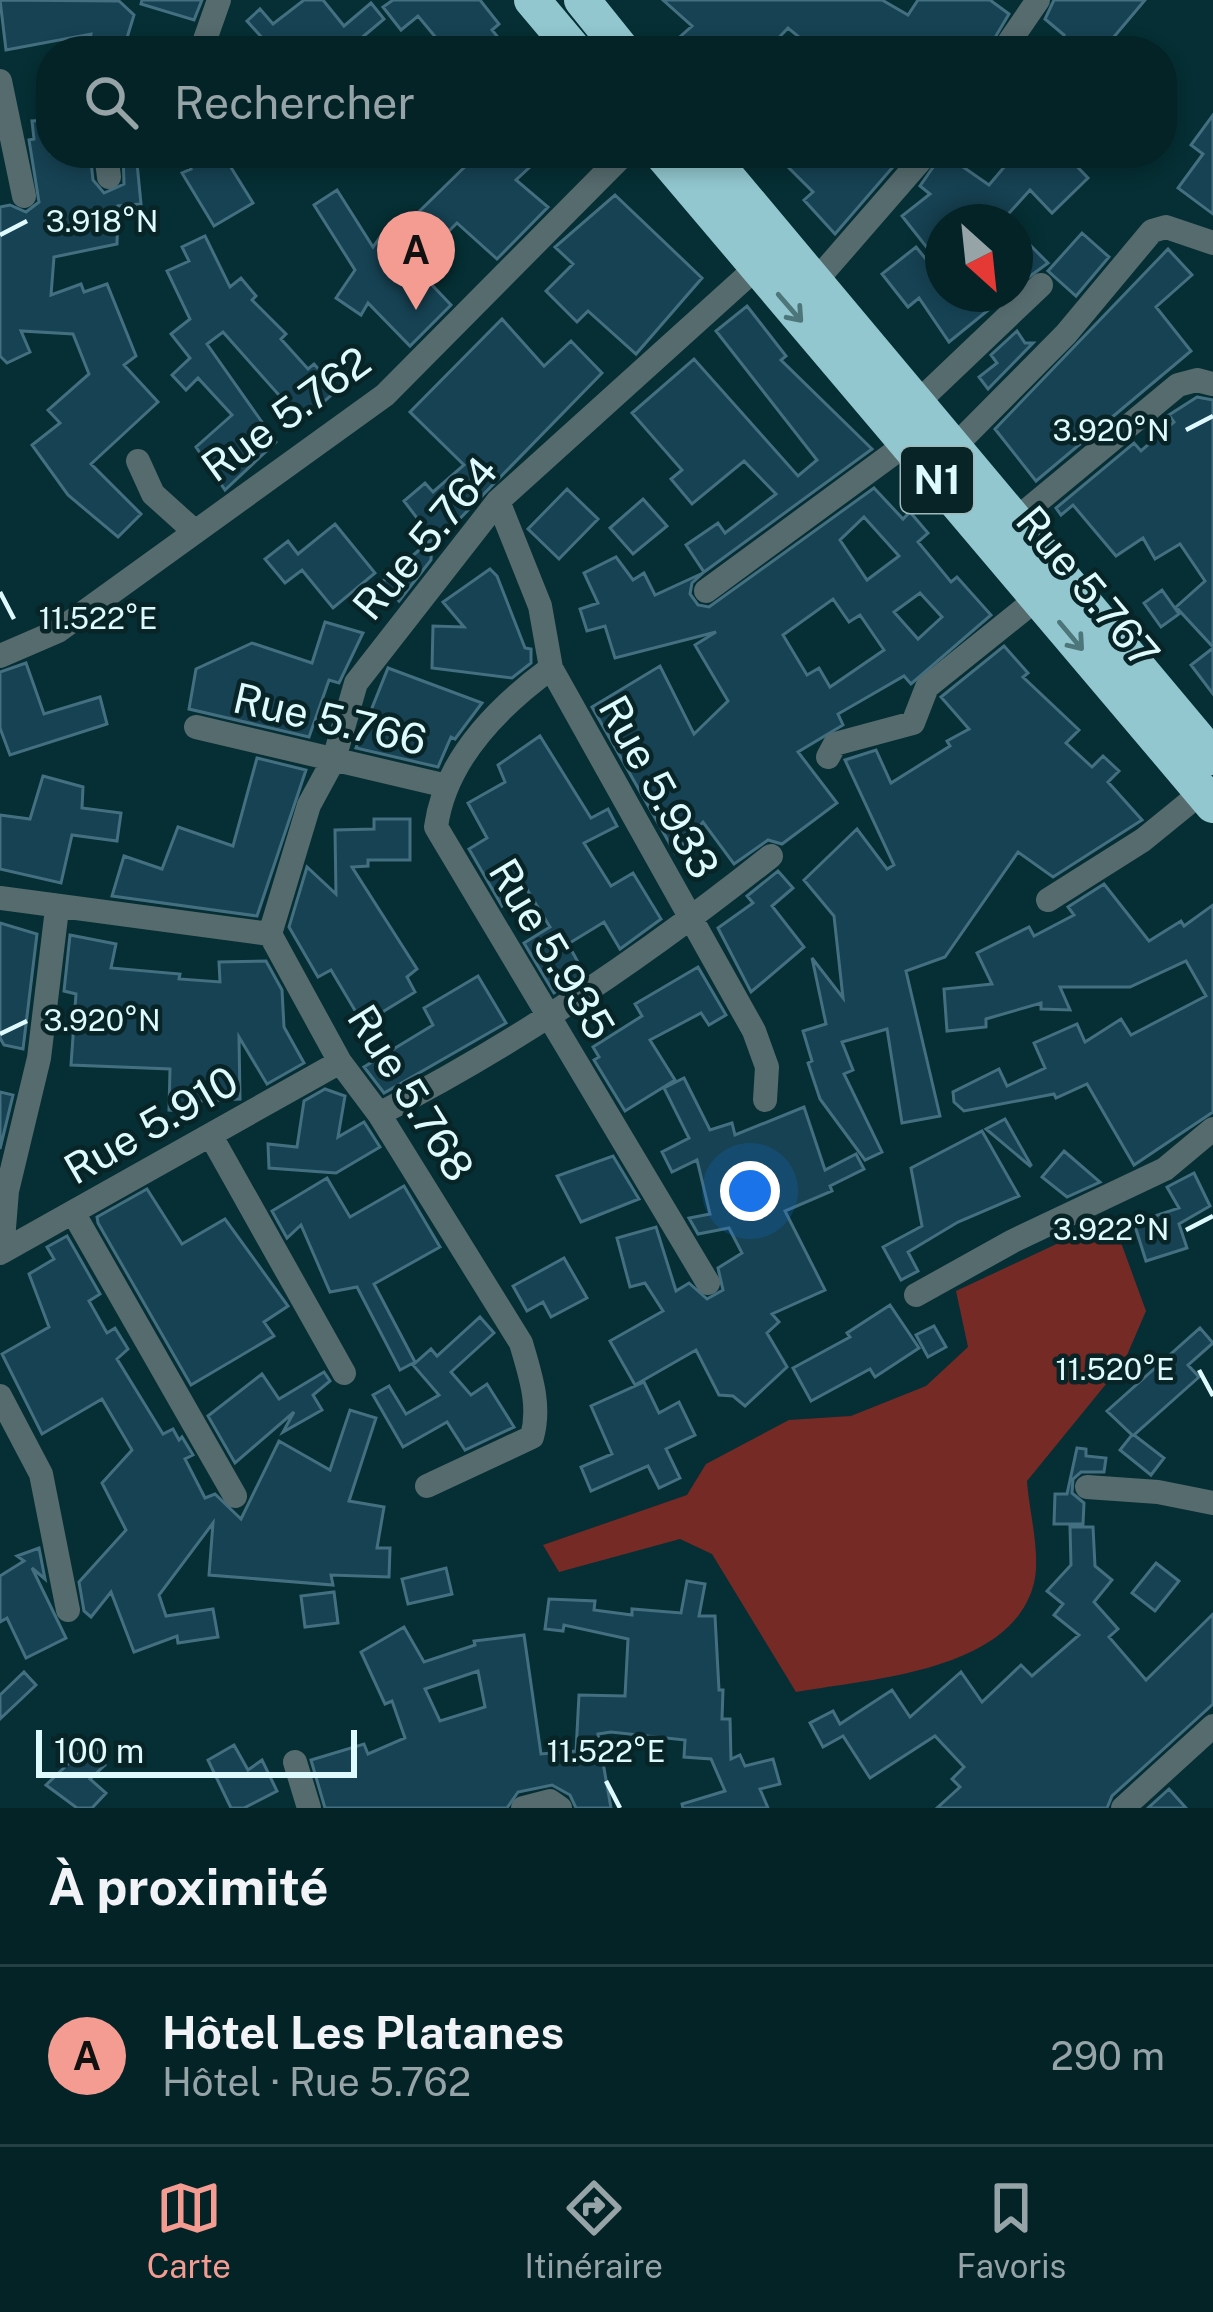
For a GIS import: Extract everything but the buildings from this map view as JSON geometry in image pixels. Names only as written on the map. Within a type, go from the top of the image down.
[{"type":"highway","points":[[532,0],[562,36]]},
{"type":"highway","points":[[582,0],[611,36]]},
{"type":"highway","name":"Rue 5.767","points":[[677,168],[769,257]]},
{"type":"highway","name":"Rue 5.767","points":[[716,168],[769,257],[906,444],[1207,799]]},
{"type":"highway","points":[[769,257],[814,283],[1208,741]]},
{"type":"street","points":[[206,36],[219,0]]},
{"type":"street","points":[[1013,36],[1038,0]]},
{"type":"street","points":[[0,81],[24,196]]},
{"type":"street","name":"Rue 5.762","points":[[0,656],[58,631],[385,395],[610,168]]},
{"type":"street","points":[[814,283],[914,168]]},
{"type":"street","points":[[953,448],[1066,334],[1152,231],[1166,227],[1213,243]]},
{"type":"street","name":"Rue 5.764","points":[[270,934],[309,805],[334,759],[356,683],[498,501],[769,257]]},
{"type":"street","points":[[916,404],[1041,285]]},
{"type":"street","points":[[1014,521],[1178,385],[1197,380],[1213,384]]},
{"type":"street","points":[[706,592],[906,444]]},
{"type":"street","name":"Rue 5.762","points":[[138,461],[153,494],[193,530]]},
{"type":"street","name":"Rue 5.933","points":[[498,501],[540,606],[551,668],[754,1031],[767,1067],[765,1100]]},
{"type":"street","points":[[829,758],[835,744],[858,734],[913,723],[927,687],[1039,597]]},
{"type":"street","name":"Rue 5.935","points":[[551,668],[493,713],[447,786],[436,819],[438,834],[708,1283]]},
{"type":"street","name":"Rue 5.766","points":[[196,727],[447,786]]},
{"type":"street","points":[[1048,900],[1207,799]]},
{"type":"street","points":[[379,1114],[548,1020],[689,922],[771,856]]},
{"type":"street","points":[[0,898],[270,934]]},
{"type":"street","points":[[1,1253],[8,1192],[39,1058],[57,909]]},
{"type":"street","name":"Rue 5.768","points":[[270,934],[340,1062],[379,1114],[521,1343],[533,1384],[537,1420],[532,1437],[427,1486]]},
{"type":"street","name":"Rue 5.910","points":[[1,1253],[340,1062]]},
{"type":"street","points":[[916,1295],[1013,1241],[1148,1179],[1213,1129]]},
{"type":"street","points":[[211,1136],[344,1373]]},
{"type":"street","points":[[74,1214],[235,1496]]},
{"type":"street","points":[[0,1396],[41,1474],[68,1610]]},
{"type":"street","points":[[1087,1487],[1158,1492],[1213,1503]]},
{"type":"street","points":[[1123,1808],[1213,1726]]},
{"type":"street","points":[[295,1762],[309,1808]]},
{"type":"street","points":[[523,1808],[550,1801],[560,1808]]},
{"type":"shaded area","points":[[1112,1218],[1146,1311],[1124,1362],[1027,1481],[1034,1583],[1020,1613],[998,1636],[934,1666],[796,1692],[712,1554],[680,1539],[559,1572],[543,1545],[687,1495],[706,1464],[789,1420],[851,1416],[926,1386],[968,1347],[956,1291]]},
{"type":"place","name":"Hôtel Les Platanes","points":[[416,310]]}]
